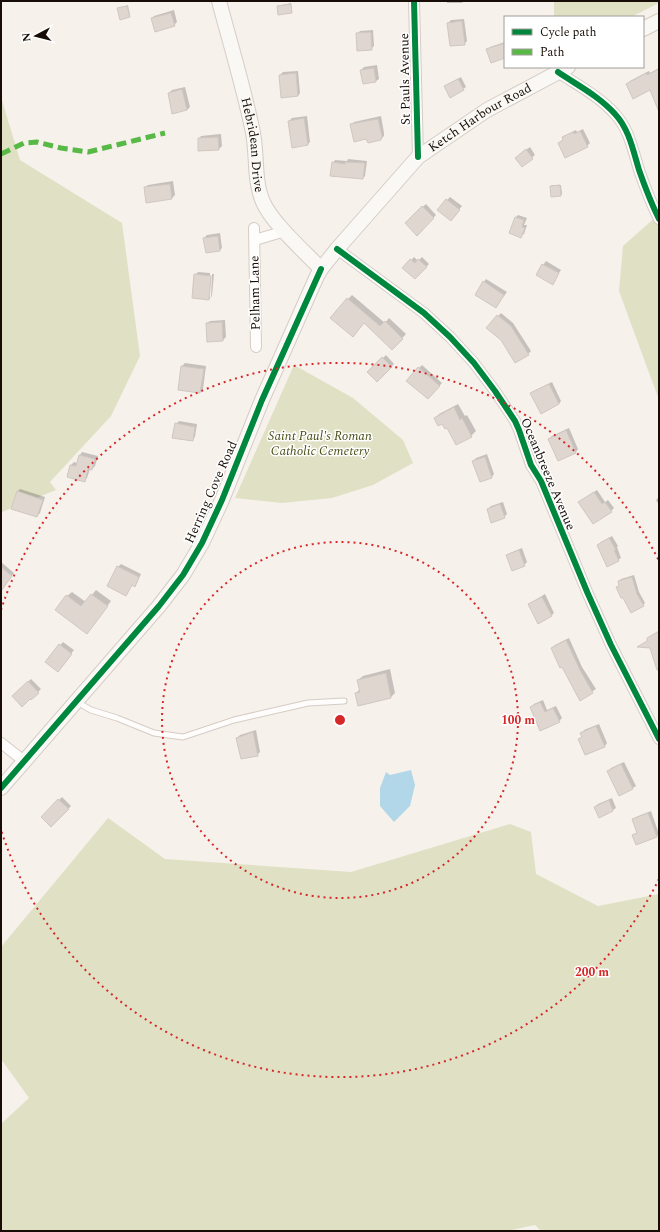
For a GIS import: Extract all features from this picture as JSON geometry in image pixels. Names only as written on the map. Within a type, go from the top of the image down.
[{"type":"main road","name":"Hebridean Drive","points":[[219,1],[252,128],[256,151],[257,174],[264,203],[271,216],[321,269]]},
{"type":"main road","points":[[644,30],[659,22]]},
{"type":"main road","name":"Ketch Harbour Road","points":[[321,269],[418,157],[487,110],[563,70]]},
{"type":"main road","name":"Herring Cove Road","points":[[1,788],[76,701],[83,695],[159,606],[183,575],[202,543],[222,500],[262,400],[321,269]]},
{"type":"street","name":"St Pauls Avenue","points":[[414,1],[418,157]]},
{"type":"street","points":[[563,70],[601,100],[616,114],[622,123],[632,144],[647,192],[659,219]]},
{"type":"street","name":"Pelham Lane","points":[[254,228],[256,347]]},
{"type":"street","name":"Pelham Lane","points":[[255,240],[285,231]]},
{"type":"street","name":"Oceanbreeze Avenue","points":[[337,249],[424,313],[450,337],[474,363],[495,391],[519,430],[530,465],[541,481],[611,645],[659,739]]},
{"type":"street","points":[[1,743],[24,761]]},
{"type":"lane","points":[[76,701],[92,710],[154,733],[183,737],[234,720],[308,703],[344,701]]},
{"type":"green space","points":[[554,1],[659,1],[659,3],[633,16],[554,16]]},
{"type":"green space","points":[[1,97],[20,160],[122,223],[140,356],[111,416],[50,482],[56,490],[2,512],[1,515]]},
{"type":"green space","points":[[659,214],[659,400],[619,291],[623,246]]},
{"type":"green space","name":"Saint Paul's Roman Catholic Cemetery","points":[[294,365],[353,398],[403,440],[413,463],[373,485],[332,498],[282,503],[235,498]]},
{"type":"green space","points":[[108,818],[165,859],[351,872],[510,824],[531,832],[536,874],[598,906],[659,894],[659,1231],[541,1231],[535,1225],[507,1231],[1,1231],[1,1124],[29,1098],[1,1059],[1,947]]},
{"type":"water","points":[[411,770],[415,785],[410,806],[394,822],[380,806],[380,788],[386,772],[390,775]]},
{"type":"building","points":[[291,4],[292,13],[278,15],[277,6]]},
{"type":"building","points":[[127,6],[130,17],[120,20],[117,8]]},
{"type":"building","points":[[171,13],[175,26],[155,32],[151,18]]},
{"type":"building","points":[[462,21],[465,45],[450,46],[447,23]]},
{"type":"building","points":[[371,32],[372,50],[357,51],[356,33]]},
{"type":"building","points":[[504,43],[504,58],[491,63],[486,49]]},
{"type":"building","points":[[374,68],[376,82],[363,84],[360,70]]},
{"type":"building","points":[[659,69],[659,112],[650,90],[633,99],[626,84],[646,73],[647,75]]},
{"type":"building","points":[[296,73],[298,96],[281,98],[279,75]]},
{"type":"building","points":[[458,79],[464,90],[450,98],[444,86]]},
{"type":"building","points":[[182,89],[187,110],[172,114],[168,93]]},
{"type":"building","points":[[304,118],[308,145],[292,148],[288,121]]},
{"type":"building","points":[[378,119],[382,136],[381,140],[368,143],[366,139],[354,142],[350,124]]},
{"type":"building","points":[[580,131],[588,147],[565,158],[558,143],[563,140],[562,137],[573,132],[574,134]]},
{"type":"building","points":[[218,137],[219,150],[198,151],[198,138]]},
{"type":"building","points":[[526,149],[533,159],[522,167],[515,158]]},
{"type":"building","points":[[332,162],[345,164],[345,162],[365,163],[363,179],[330,176]]},
{"type":"building","points":[[170,184],[172,199],[146,203],[144,187]]},
{"type":"building","points":[[560,185],[561,196],[551,197],[550,186]]},
{"type":"building","points":[[446,199],[460,210],[451,221],[437,210]]},
{"type":"building","points":[[422,206],[434,218],[417,236],[405,223]]},
{"type":"building","points":[[515,217],[524,220],[522,227],[525,228],[521,238],[509,233]]},
{"type":"building","points":[[218,236],[220,251],[206,253],[203,238]]},
{"type":"building","points":[[410,259],[415,263],[418,259],[427,267],[415,279],[402,268]]},
{"type":"building","points":[[542,264],[559,273],[553,285],[536,275]]},
{"type":"building","points":[[194,274],[211,276],[209,300],[192,298]]},
{"type":"building","points":[[483,281],[504,295],[496,308],[475,295]]},
{"type":"building","points":[[347,298],[380,326],[385,321],[403,339],[392,350],[364,323],[353,337],[330,318]]},
{"type":"building","points":[[497,315],[511,326],[529,355],[515,363],[501,340],[486,328]]},
{"type":"building","points":[[222,322],[223,341],[207,342],[206,323]]},
{"type":"building","points":[[382,357],[392,367],[377,382],[367,372]]},
{"type":"building","points":[[181,366],[204,369],[200,393],[178,390]]},
{"type":"building","points":[[418,367],[440,386],[428,399],[406,381]]},
{"type":"building","points":[[549,384],[559,404],[541,414],[530,393]]},
{"type":"building","points":[[454,407],[460,420],[462,418],[472,437],[456,445],[447,428],[445,429],[442,424],[438,426],[434,418]]},
{"type":"building","points":[[175,423],[195,427],[193,441],[172,438]]},
{"type":"building","points":[[566,430],[576,453],[558,461],[548,439]]},
{"type":"building","points":[[79,455],[95,459],[92,470],[88,469],[85,482],[67,477],[70,465],[76,466]]},
{"type":"building","points":[[485,457],[492,478],[480,482],[472,461]]},
{"type":"building","points":[[17,491],[43,500],[37,517],[11,509]]},
{"type":"building","points":[[594,492],[602,504],[605,502],[612,512],[593,524],[578,502]]},
{"type":"building","points":[[500,504],[505,518],[491,523],[487,509]]},
{"type":"building","points":[[609,538],[616,550],[614,550],[619,561],[607,567],[597,545]]},
{"type":"building","points":[[519,550],[525,566],[512,571],[506,555]]},
{"type":"building","points":[[117,566],[139,577],[135,587],[132,585],[126,596],[107,586]]},
{"type":"building","points":[[1,567],[12,576],[1,591]]},
{"type":"building","points":[[632,577],[637,594],[644,606],[631,613],[616,587],[619,586],[618,581]]},
{"type":"building","points":[[91,594],[108,606],[87,634],[55,610],[66,595],[81,606]]},
{"type":"building","points":[[542,597],[552,616],[538,624],[528,604]]},
{"type":"building","points":[[659,631],[659,670],[657,670],[650,648],[637,647],[647,641],[647,638]]},
{"type":"building","points":[[566,640],[593,693],[580,701],[562,667],[560,668],[551,648]]},
{"type":"building","points":[[59,644],[72,654],[58,672],[45,662]]},
{"type":"building","points":[[386,673],[391,698],[358,706],[355,693],[360,692],[357,680]]},
{"type":"building","points":[[28,681],[39,693],[22,707],[12,696]]},
{"type":"building","points":[[540,702],[545,712],[553,708],[560,722],[540,731],[530,707]]},
{"type":"building","points":[[596,726],[605,747],[585,755],[578,739],[582,737],[580,733]]},
{"type":"building","points":[[253,732],[258,756],[241,759],[236,738]]},
{"type":"building","points":[[621,764],[633,789],[619,796],[607,771]]},
{"type":"building","points":[[58,799],[69,809],[51,827],[41,817]]},
{"type":"building","points":[[609,800],[613,811],[599,818],[594,807]]},
{"type":"building","points":[[648,813],[657,837],[636,845],[632,835],[637,833],[632,819]]},
{"type":"marked path","points":[[1,154],[24,143],[37,142],[61,148],[88,152],[165,133]]},
{"type":"cycle path","points":[[414,1],[418,157]]},
{"type":"cycle path","points":[[558,72],[588,91],[609,108],[620,120],[630,140],[639,170],[659,219]]},
{"type":"cycle path","points":[[337,249],[424,313],[450,337],[474,363],[515,421],[531,465],[541,481],[611,645],[659,739]]},
{"type":"cycle path","points":[[1,788],[159,606],[183,575],[202,543],[222,500],[262,400],[321,269]]}]
